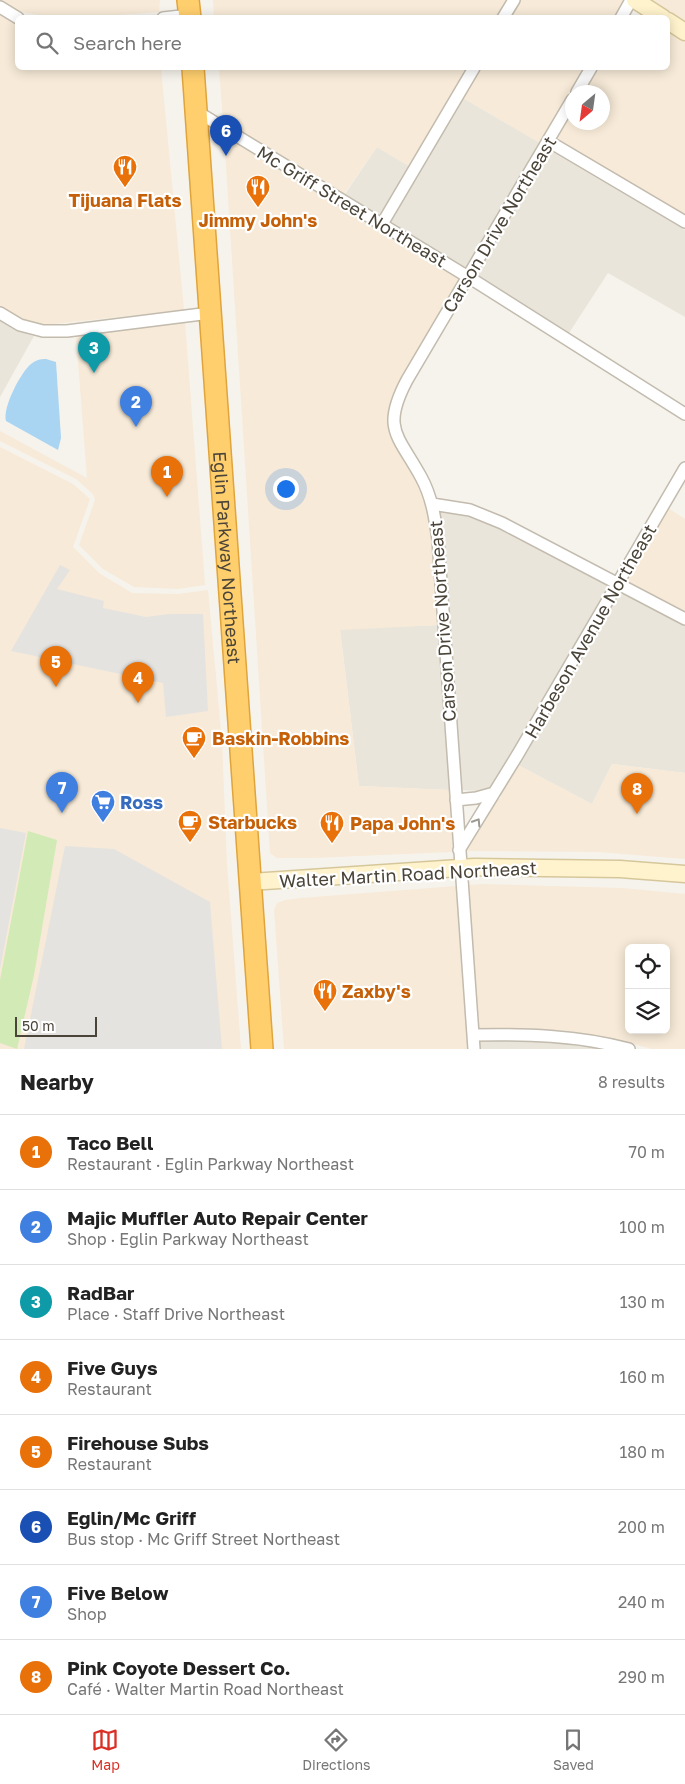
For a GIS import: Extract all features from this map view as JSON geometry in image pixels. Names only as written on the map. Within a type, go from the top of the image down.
[{"type":"highway","name":"Eglin Parkway Northeast","points":[[193,70],[262,1049]]},
{"type":"street","points":[[505,15],[514,0]]},
{"type":"street","points":[[623,15],[631,0]]},
{"type":"street","points":[[635,0],[658,15]]},
{"type":"street","points":[[0,7],[15,16]]},
{"type":"street","points":[[174,15],[189,11]]},
{"type":"street","points":[[670,22],[685,32]]},
{"type":"street","points":[[382,224],[473,70]]},
{"type":"street","points":[[581,85],[590,70]]},
{"type":"street","name":"Mc Griff Street Northeast","points":[[196,111],[468,277],[685,414]]},
{"type":"street","name":"Carson Drive Northeast","points":[[474,1049],[438,540],[432,504],[422,478],[396,435],[394,415],[398,398],[407,380],[565,112]]},
{"type":"street","points":[[548,142],[685,222]]},
{"type":"street","points":[[0,313],[20,325],[43,332],[67,331],[210,313]]},
{"type":"street","name":"Harbeson Avenue Northeast","points":[[459,850],[494,794],[685,468]]},
{"type":"street","points":[[432,504],[458,507],[494,519],[685,619]]},
{"type":"street","points":[[456,800],[494,794]]},
{"type":"street","name":"Walter Martin Road Northeast","points":[[250,882],[461,868],[551,867],[685,874]]},
{"type":"street","points":[[473,1035],[520,1034],[568,1037],[629,1049]]},
{"type":"shaded area","points":[[0,0],[160,0],[159,12],[118,15],[39,15],[21,12]]},
{"type":"shaded area","points":[[213,0],[507,0],[499,15],[214,15]]},
{"type":"shaded area","points":[[520,0],[624,1],[615,15],[512,15]]},
{"type":"shaded area","points":[[647,0],[685,0],[685,24]]},
{"type":"shaded area","points":[[0,15],[15,23],[15,70],[161,70],[184,310],[44,325],[23,319],[0,306]]},
{"type":"shaded area","points":[[670,29],[685,40],[685,215],[556,139],[565,123],[565,130],[610,130],[610,85],[587,85],[597,70],[670,70]]},
{"type":"shaded area","points":[[219,70],[467,70],[409,166],[377,147],[344,194],[223,120]]},
{"type":"shaded area","points":[[479,70],[584,70],[575,85],[565,85],[565,101],[540,143],[463,98]]},
{"type":"shaded area","points":[[463,98],[540,143],[466,269],[390,221]]},
{"type":"shaded area","points":[[224,136],[460,280],[392,396],[388,414],[391,438],[417,482],[426,505],[432,541],[438,625],[340,630],[359,786],[449,790],[453,849],[451,852],[312,858],[277,858],[270,853]]},
{"type":"shaded area","points":[[377,147],[409,166],[381,216],[345,194]]},
{"type":"shaded area","points":[[549,150],[685,230],[685,317],[608,273],[569,333],[476,274]]},
{"type":"shaded area","points":[[0,321],[17,331],[34,336],[0,397]]},
{"type":"shaded area","points":[[185,322],[205,585],[178,589],[134,587],[103,569],[79,545],[95,500],[93,494],[76,479],[0,441],[0,431],[87,478],[76,336],[72,335]]},
{"type":"shaded area","points":[[0,447],[73,484],[90,499],[73,547],[99,573],[132,593],[178,594],[208,590],[222,742],[227,864],[241,1049],[0,1049]]},
{"type":"shaded area","points":[[668,508],[685,519],[685,612],[625,580]]},
{"type":"shaded area","points":[[440,511],[468,516],[500,528],[609,586],[491,788],[480,791],[461,790]]},
{"type":"shaded area","points":[[60,565],[70,570],[57,589],[104,601],[103,608],[146,617],[169,614],[203,614],[208,711],[166,717],[163,683],[11,651]]},
{"type":"shaded area","points":[[619,591],[685,626],[685,773],[612,764],[592,804],[518,765]]},
{"type":"shaded area","points":[[438,625],[449,790],[359,786],[340,629]]},
{"type":"shaded area","points":[[612,764],[685,773],[685,859],[598,852],[465,851],[498,799],[501,798],[501,794],[518,765],[592,804]]},
{"type":"shaded area","points":[[0,828],[26,833],[0,969]]},
{"type":"shaded area","points":[[65,846],[114,849],[210,902],[222,1049],[24,1049]]},
{"type":"shaded area","points":[[468,885],[622,888],[685,894],[685,1049],[652,1049],[570,1031],[521,1028],[478,1029]]},
{"type":"shaded area","points":[[456,886],[468,1049],[284,1049],[274,910],[277,903],[301,898]]},
{"type":"shaded area","points":[[479,1041],[540,1041],[601,1049],[479,1049]]},
{"type":"green space","points":[[28,831],[57,840],[34,975],[17,1049],[0,1043],[0,980]]},
{"type":"water","points":[[46,359],[56,362],[61,438],[58,450],[6,421],[10,399],[22,374],[33,363]]},
{"type":"place","name":"Eglin/Mc Griff","points":[[226,156]]},
{"type":"place","name":"Tijuana Flats","points":[[125,188]]},
{"type":"place","name":"Jimmy John's","points":[[258,208]]},
{"type":"place","name":"RadBar","points":[[94,373]]},
{"type":"place","name":"Majic Muffler Auto Repair Center","points":[[136,427]]},
{"type":"place","name":"Taco Bell","points":[[167,497]]},
{"type":"place","name":"Firehouse Subs","points":[[56,687]]},
{"type":"place","name":"Five Guys","points":[[138,703]]},
{"type":"place","name":"Baskin-Robbins","points":[[194,759]]},
{"type":"place","name":"Five Below","points":[[62,813]]},
{"type":"place","name":"Pink Coyote Dessert Co.","points":[[637,814]]},
{"type":"place","name":"Ross","points":[[103,823]]},
{"type":"place","name":"Starbucks","points":[[190,843]]},
{"type":"place","name":"Papa John's","points":[[332,844]]},
{"type":"place","name":"Zaxby's","points":[[325,1012]]}]
